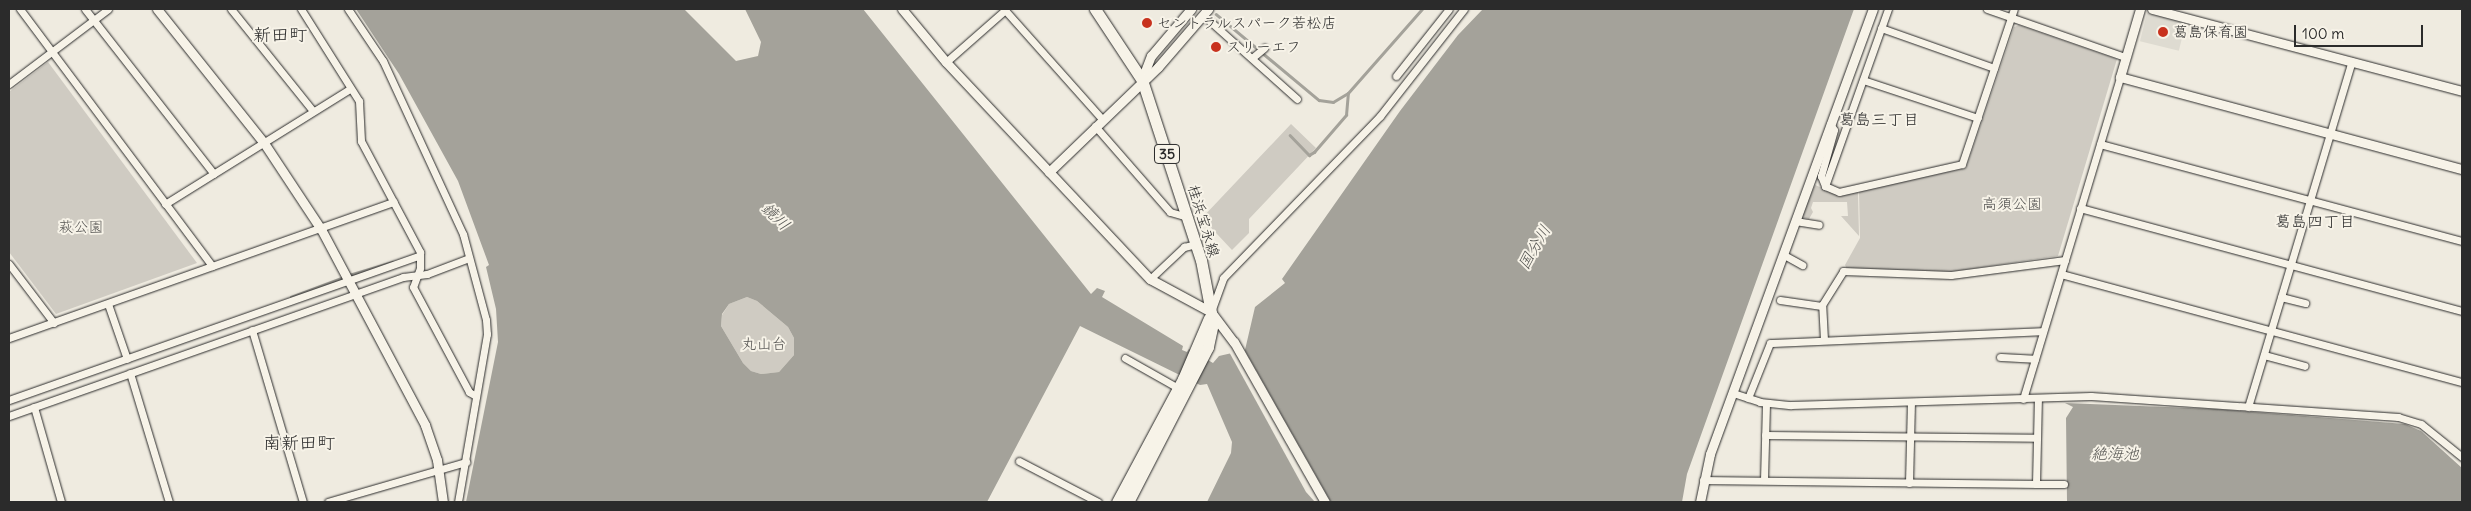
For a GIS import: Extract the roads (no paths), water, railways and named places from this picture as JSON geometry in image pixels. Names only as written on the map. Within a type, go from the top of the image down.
[{"type":"main road","name":"桂浜宝永線","points":[[1095,9],[1142,80],[1188,217],[1211,312]]},
{"type":"main road","points":[[1117,502],[1201,353],[1211,312]]},
{"type":"main road","points":[[1128,502],[1184,385]]},
{"type":"street","points":[[20,9],[212,266]]},
{"type":"street","points":[[85,9],[214,174]]},
{"type":"street","points":[[9,84],[108,9]]},
{"type":"street","points":[[157,9],[264,143],[320,229],[425,425],[438,470],[443,502]]},
{"type":"street","points":[[231,9],[314,111]]},
{"type":"street","points":[[301,9],[359,101],[361,141],[420,252],[418,256],[420,268],[413,286],[468,392],[476,396]]},
{"type":"street","points":[[348,9],[383,61],[462,234],[487,334],[458,502]]},
{"type":"street","points":[[902,9],[946,62],[1150,279],[1211,312],[1234,342],[1325,502]]},
{"type":"street","points":[[946,62],[1004,9],[1102,119]]},
{"type":"street","points":[[1142,80],[1151,56],[1191,9]]},
{"type":"street","points":[[1396,76],[1449,9]]},
{"type":"street","points":[[1211,312],[1223,278],[1380,116],[1464,9]]},
{"type":"street","points":[[1700,502],[1703,480],[1733,393],[1873,9]]},
{"type":"street","points":[[1825,186],[1888,9]]},
{"type":"street","points":[[1987,9],[2125,57]]},
{"type":"street","points":[[1830,124],[1834,130],[1821,176],[1825,186],[1839,192],[1962,164],[2014,9]]},
{"type":"street","points":[[2023,398],[2140,9]]},
{"type":"street","points":[[2152,9],[2462,91]]},
{"type":"street","points":[[1049,172],[1094,126],[1158,67],[1205,12],[1297,99]]},
{"type":"street","points":[[1881,28],[1994,68]]},
{"type":"street","points":[[1252,58],[1264,48]]},
{"type":"street","points":[[2248,407],[2352,62]]},
{"type":"street","points":[[2120,77],[2330,135],[2462,168]]},
{"type":"street","points":[[1863,80],[1978,118]]},
{"type":"street","points":[[165,204],[350,89]]},
{"type":"street","points":[[1094,126],[1170,212],[1188,217]]},
{"type":"street","points":[[2100,144],[2462,241]]},
{"type":"street","points":[[9,338],[394,202]]},
{"type":"street","points":[[2080,208],[2462,311]]},
{"type":"street","points":[[1795,221],[1819,225]]},
{"type":"street","points":[[1150,279],[1184,247],[1196,244]]},
{"type":"street","points":[[1784,255],[1802,266]]},
{"type":"street","points":[[9,400],[418,256]]},
{"type":"street","points":[[9,416],[355,294],[403,278],[416,277],[469,258]]},
{"type":"street","points":[[1824,340],[1822,306],[1843,271],[1951,274],[2065,260]]},
{"type":"street","points":[[9,264],[54,323]]},
{"type":"street","points":[[2061,274],[2462,382]]},
{"type":"street","points":[[2281,297],[2304,303]]},
{"type":"street","points":[[1780,300],[1822,306]]},
{"type":"street","points":[[108,304],[126,359]]},
{"type":"street","points":[[252,330],[303,502]]},
{"type":"street","points":[[1748,398],[1770,342],[2043,331]]},
{"type":"street","points":[[2264,355],[2304,366]]},
{"type":"street","points":[[2000,357],[2035,359]]},
{"type":"street","points":[[1125,358],[1184,385]]},
{"type":"street","points":[[130,373],[169,502]]},
{"type":"street","points":[[1733,393],[1766,403],[1911,402],[2091,396],[2409,419],[2421,424],[2462,457]]},
{"type":"street","points":[[2036,484],[2038,398]]},
{"type":"street","points":[[1909,483],[1911,402]]},
{"type":"street","points":[[1764,480],[1766,403]]},
{"type":"street","points":[[34,407],[61,502]]},
{"type":"street","points":[[1765,435],[2037,438]]},
{"type":"street","points":[[1019,461],[1098,502]]},
{"type":"street","points":[[328,502],[466,462]]},
{"type":"street","points":[[1703,480],[2064,484]]},
{"type":"water","points":[[356,9],[684,9],[736,61],[758,56],[761,42],[745,9],[863,9],[1091,294],[1097,288],[1105,291],[1102,297],[1183,346],[1182,350],[1187,352],[1189,349],[1213,363],[1219,356],[1245,350],[1255,307],[1285,283],[1282,279],[1400,111],[1458,35],[1483,9],[1854,9],[1687,474],[1682,502],[1207,502],[1231,453],[1232,442],[1207,384],[1200,385],[1080,326],[987,502],[466,502],[498,342],[496,309],[486,267],[489,265],[458,181],[399,74]],"holes":[[[747,297],[757,301],[788,327],[794,338],[794,355],[779,372],[761,374],[751,371],[743,363],[721,326],[722,314],[729,304]]]},
{"type":"water","name":"絶海池","points":[[2065,403],[2215,409],[2405,424],[2421,431],[2462,468],[2462,502],[2067,502],[2066,418],[2073,407]]},
{"type":"waterway","points":[[1216,14],[1319,100],[1333,102],[1348,93],[1422,9]]},
{"type":"waterway","points":[[1290,135],[1309,155],[1314,152],[1346,115],[1348,94]]},
{"type":"waterway","points":[[349,275],[392,262]]},
{"type":"waterway","points":[[291,297],[344,277]]},
{"type":"place","name":"セントラルスパーク若松店","points":[[1147,23]]},
{"type":"place","name":"葛島保育園","points":[[2163,32]]},
{"type":"place","name":"スリーエフ","points":[[1216,47]]},
{"type":"district","name":"新田町","points":[[280,35]]},
{"type":"district","name":"葛島三丁目","points":[[1879,119]]},
{"type":"district","name":"葛島四丁目","points":[[2315,221]]},
{"type":"district","name":"南新田町","points":[[299,443]]},
{"type":"park label","name":"高須公園","points":[[2012,204]]},
{"type":"park label","name":"萩公園","points":[[81,227]]},
{"type":"park label","name":"丸山台","points":[[764,344]]},
{"type":"water label","name":"鏡川","points":[[776,216]]},
{"type":"water label","name":"国分川","points":[[1534,247]]}]
